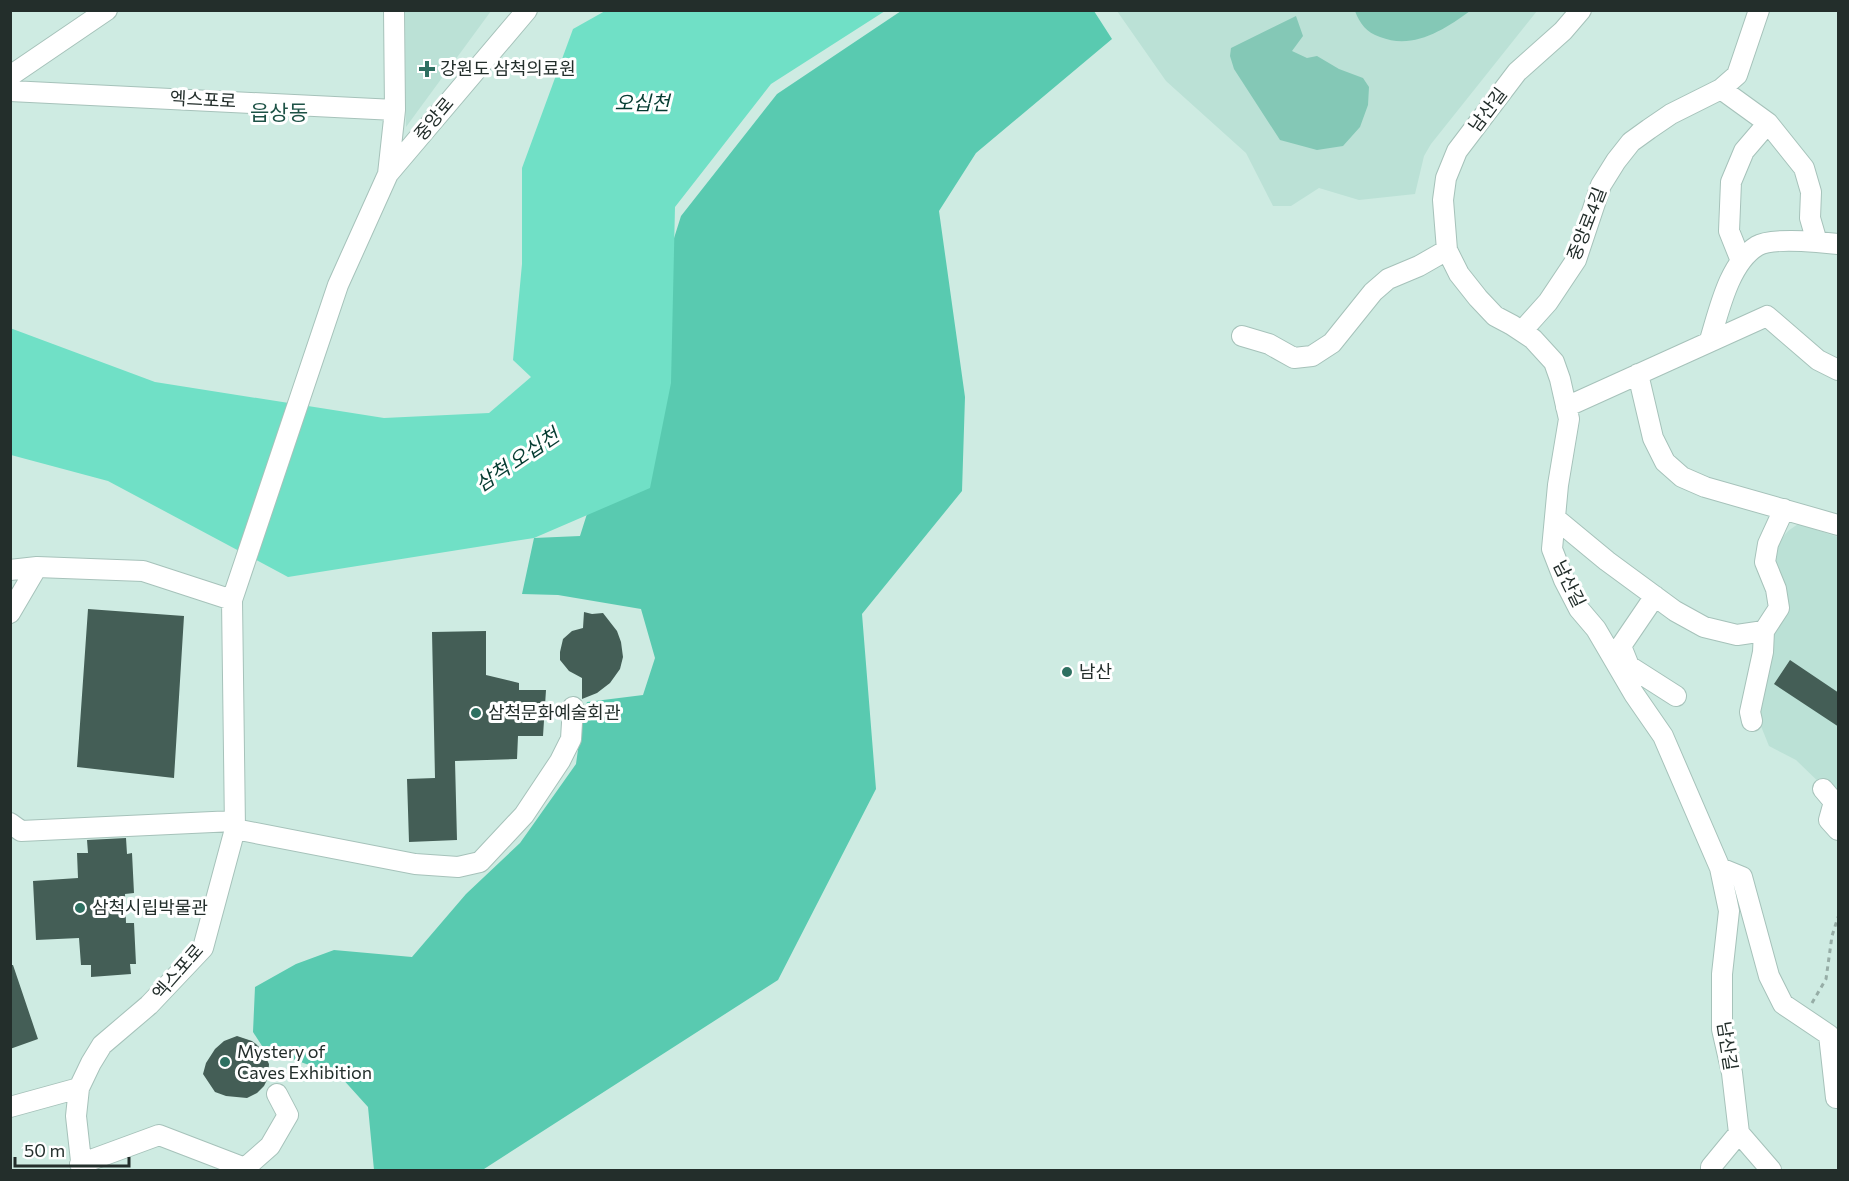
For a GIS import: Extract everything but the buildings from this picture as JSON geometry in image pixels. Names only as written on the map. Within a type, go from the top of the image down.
[{"type":"street","points":[[10,76],[107,10]]},
{"type":"street","points":[[388,174],[395,110],[394,10]]},
{"type":"street","name":"중앙로","points":[[388,174],[527,10]]},
{"type":"street","name":"남산길","points":[[1581,10],[1563,31],[1517,72],[1457,151],[1446,178],[1443,200],[1447,250],[1459,274],[1483,304],[1495,316],[1533,339],[1554,362],[1560,379],[1569,419],[1558,485],[1552,549],[1579,609],[1623,666],[1634,694],[1663,736],[1720,868],[1729,911],[1722,974],[1722,1029],[1732,1073],[1739,1133]]},
{"type":"street","name":"중앙로4길","points":[[1522,332],[1548,302],[1576,260],[1601,185],[1631,142],[1671,114],[1721,89],[1737,75],[1760,10]]},
{"type":"street","points":[[1721,89],[1768,123],[1804,168],[1812,192],[1810,218],[1816,242]]},
{"type":"street","name":"엑스포로","points":[[10,91],[395,110]]},
{"type":"street","points":[[1741,261],[1729,231],[1731,182],[1744,151],[1768,123]]},
{"type":"street","name":"엑스포로","points":[[81,1167],[76,1116],[79,1088],[91,1063],[102,1045],[149,1005],[203,948],[234,825],[232,600],[338,285],[388,174]]},
{"type":"street","points":[[1710,340],[1732,275],[1741,261],[1758,245],[1793,240],[1839,244]]},
{"type":"street","points":[[1242,336],[1269,344],[1294,358],[1312,356],[1332,343],[1373,292],[1388,279],[1419,266],[1447,250]]},
{"type":"street","points":[[1566,407],[1767,315],[1818,360],[1839,370]]},
{"type":"street","points":[[1638,374],[1653,438],[1665,462],[1682,477],[1705,487],[1839,525]]},
{"type":"street","points":[[1752,721],[1750,712],[1763,652],[1764,631],[1779,608],[1776,589],[1765,562],[1768,544],[1784,509]]},
{"type":"street","points":[[1555,518],[1654,596],[1704,627],[1737,635],[1764,631]]},
{"type":"street","points":[[10,570],[37,567],[142,571],[232,600]]},
{"type":"street","points":[[10,613],[37,567]]},
{"type":"street","points":[[1654,596],[1621,646],[1623,666],[1676,696]]},
{"type":"street","points":[[10,823],[21,831],[234,825],[415,864],[458,867],[480,862],[524,815],[560,761],[571,739],[573,707]]},
{"type":"street","points":[[1823,789],[1834,802],[1829,820],[1839,830]]},
{"type":"street","points":[[1720,868],[1742,877],[1768,976],[1783,1004],[1829,1035],[1836,1098]]},
{"type":"street","points":[[10,1107],[79,1088]]},
{"type":"street","points":[[81,1167],[159,1135],[245,1168],[270,1146],[288,1115],[277,1094]]},
{"type":"street","points":[[1711,1170],[1739,1133],[1770,1170]]},
{"type":"path","points":[[1804,1018],[1826,979],[1832,936],[1839,917]]},
{"type":"shaded area","points":[[1355,10],[1470,11],[1450,25],[1428,36],[1404,41],[1392,40],[1371,33],[1361,24]]},
{"type":"shaded area","name":"강원도 삼척의료원","points":[[405,11],[491,11],[406,127]]},
{"type":"shaded area","points":[[901,11],[1094,11],[1112,39],[976,153],[939,211],[965,397],[962,491],[862,614],[876,789],[778,980],[484,1169],[374,1170],[368,1107],[340,1076],[264,1049],[253,1032],[255,987],[296,964],[334,950],[412,957],[466,894],[520,843],[576,764],[583,713],[587,702],[643,695],[655,658],[641,609],[558,595],[522,594],[534,538],[580,536],[681,216],[777,94]]},
{"type":"shaded area","points":[[1117,11],[1537,11],[1431,144],[1424,156],[1415,194],[1359,200],[1319,188],[1291,206],[1273,206],[1246,153],[1166,81]]},
{"type":"shaded area","points":[[1296,16],[1303,36],[1292,51],[1307,58],[1317,56],[1339,69],[1363,78],[1369,87],[1368,105],[1360,127],[1343,146],[1317,150],[1280,140],[1234,69],[1230,56],[1231,48]]},
{"type":"shaded area","points":[[1798,524],[1838,537],[1838,793],[1830,793],[1796,760],[1769,746],[1754,709],[1776,574],[1773,549],[1788,531]]},
{"type":"water","name":"오십천","points":[[605,11],[885,11],[771,84],[675,207],[671,383],[650,488],[534,538],[288,577],[108,481],[11,455],[10,328],[155,382],[384,418],[489,413],[531,377],[513,360],[522,264],[522,168],[573,29]]},
{"type":"place","name":"강원도 삼척의료원","points":[[427,69]]},
{"type":"place","name":"남산","points":[[1067,672]]},
{"type":"place","name":"삼척문화예술회관","points":[[476,713]]},
{"type":"place","name":"삼척시립박물관","points":[[80,908]]},
{"type":"place","name":"Mystery of Caves Exhibition","points":[[225,1062]]},
{"type":"district","name":"읍상동","points":[[279,113]]},
{"type":"water label","name":"삼척 오십천","points":[[517,460]]}]
